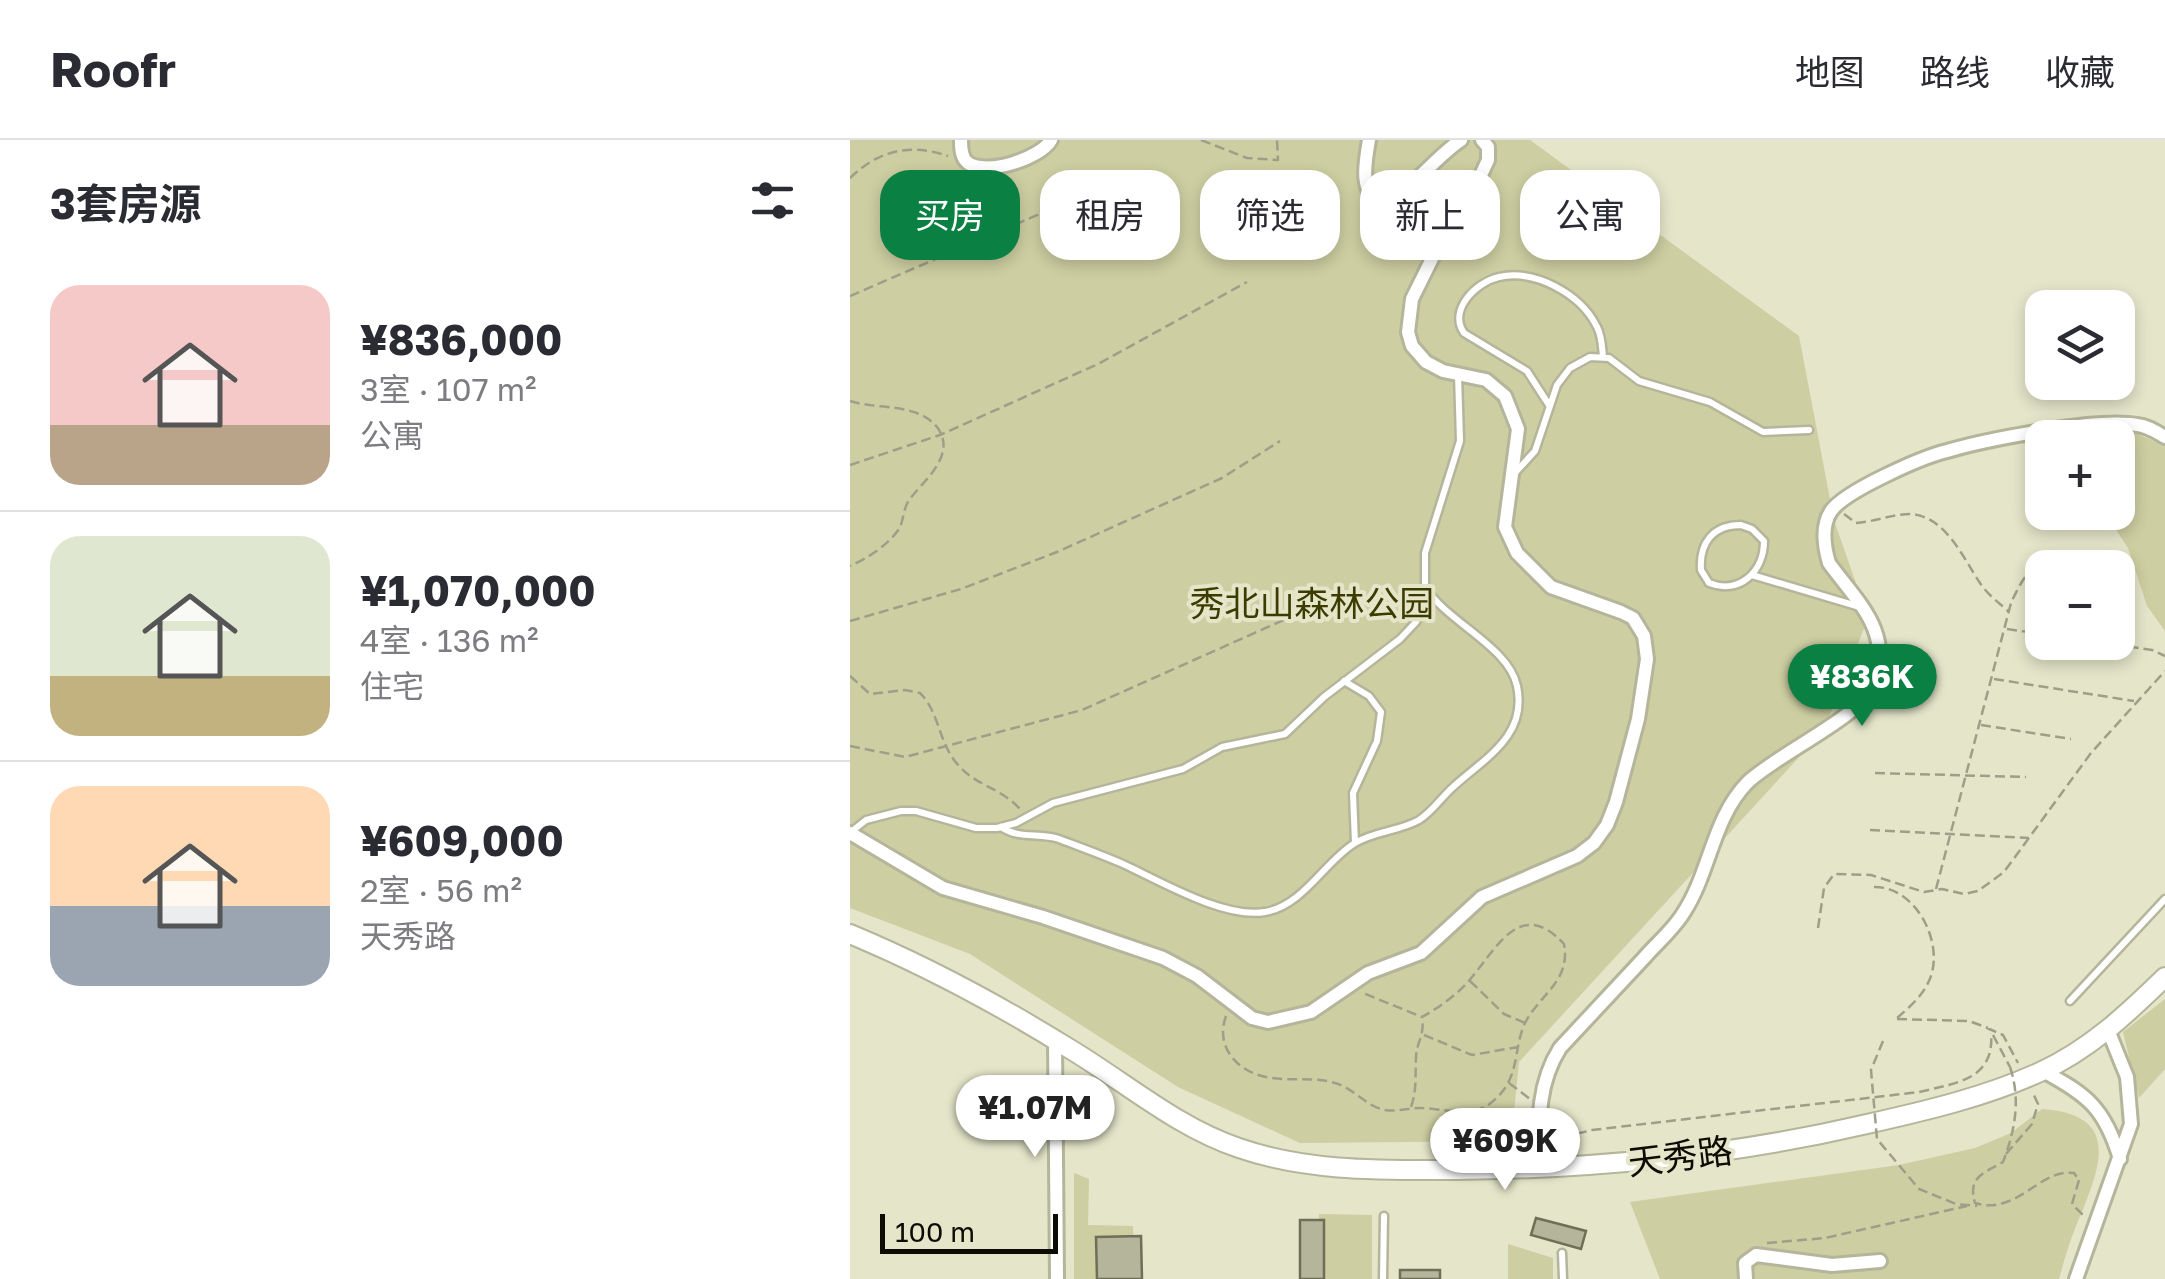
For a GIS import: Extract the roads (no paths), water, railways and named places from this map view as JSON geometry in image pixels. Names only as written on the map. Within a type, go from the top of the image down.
[{"type":"main road","name":"天秀路","points":[[850,934],[956,981],[1184,1122],[1234,1147],[1287,1163],[1391,1170],[1540,1169],[1676,1157],[1789,1142],[1956,1102],[2108,1030],[2165,977]]},
{"type":"street","points":[[962,140],[964,159],[981,166],[1040,154],[1052,140]]},
{"type":"street","points":[[1368,140],[1366,183],[1370,197],[1382,205],[1397,199],[1434,160],[1461,140]]},
{"type":"street","points":[[850,833],[943,888],[1143,950],[1197,976],[1252,1018],[1279,1021],[1311,1012],[1368,973],[1421,953],[1482,897],[1588,849],[1607,825],[1616,802],[1645,677],[1644,636],[1633,618],[1550,587],[1518,553],[1505,527],[1518,430],[1505,396],[1493,383],[1433,366],[1409,340],[1408,316],[1432,252],[1486,164],[1488,147],[1482,140]]},
{"type":"street","points":[[1540,1169],[1540,1107],[1546,1078],[1560,1048],[1686,910],[1735,797],[1770,763],[1869,696],[1877,674],[1880,644],[1874,623],[1829,563],[1825,526],[1836,506],[1912,464],[1974,444],[2119,424],[2144,426],[2165,437]]},
{"type":"street","points":[[2076,1279],[2129,1134],[2132,1105],[2120,1055],[2108,1030]]},
{"type":"street","points":[[1055,1040],[1057,1279]]},
{"type":"street","points":[[2026,1072],[2071,1086],[2099,1110],[2108,1122],[2120,1159]]},
{"type":"street","points":[[1746,1279],[1745,1263],[1751,1258],[1776,1256],[1832,1265],[1880,1260]]},
{"type":"lane","points":[[1550,406],[1528,371],[1464,333],[1459,310],[1470,294],[1499,277],[1538,279],[1558,288],[1585,308],[1598,327],[1604,357]]},
{"type":"lane","points":[[1512,476],[1535,452],[1557,385],[1580,360],[1604,357],[1639,381],[1710,402],[1763,432],[1810,430]]},
{"type":"lane","points":[[850,833],[866,820],[901,811],[916,811],[976,828],[1001,827],[1053,803],[1183,770],[1222,747],[1286,734],[1416,622],[1424,598],[1425,553],[1460,441],[1458,374]]},
{"type":"lane","points":[[1741,525],[1760,536],[1764,550],[1752,575],[1728,588],[1709,583],[1703,577],[1702,551],[1722,526],[1741,525]]},
{"type":"lane","points":[[1752,575],[1862,607]]},
{"type":"lane","points":[[1001,827],[1020,836],[1053,837],[1219,906],[1262,913],[1284,904],[1355,843],[1420,820],[1506,741],[1518,715],[1518,686],[1509,667],[1445,612],[1424,586]]},
{"type":"lane","points":[[1344,682],[1369,696],[1380,712],[1377,741],[1353,793],[1355,843]]},
{"type":"lane","points":[[2070,1001],[2165,899]]},
{"type":"lane","points":[[1383,1279],[1384,1216]]},
{"type":"lane","points":[[1562,1253],[1563,1279]]},
{"type":"park label","name":"秀北山森林公园","points":[[1312,603]]}]
